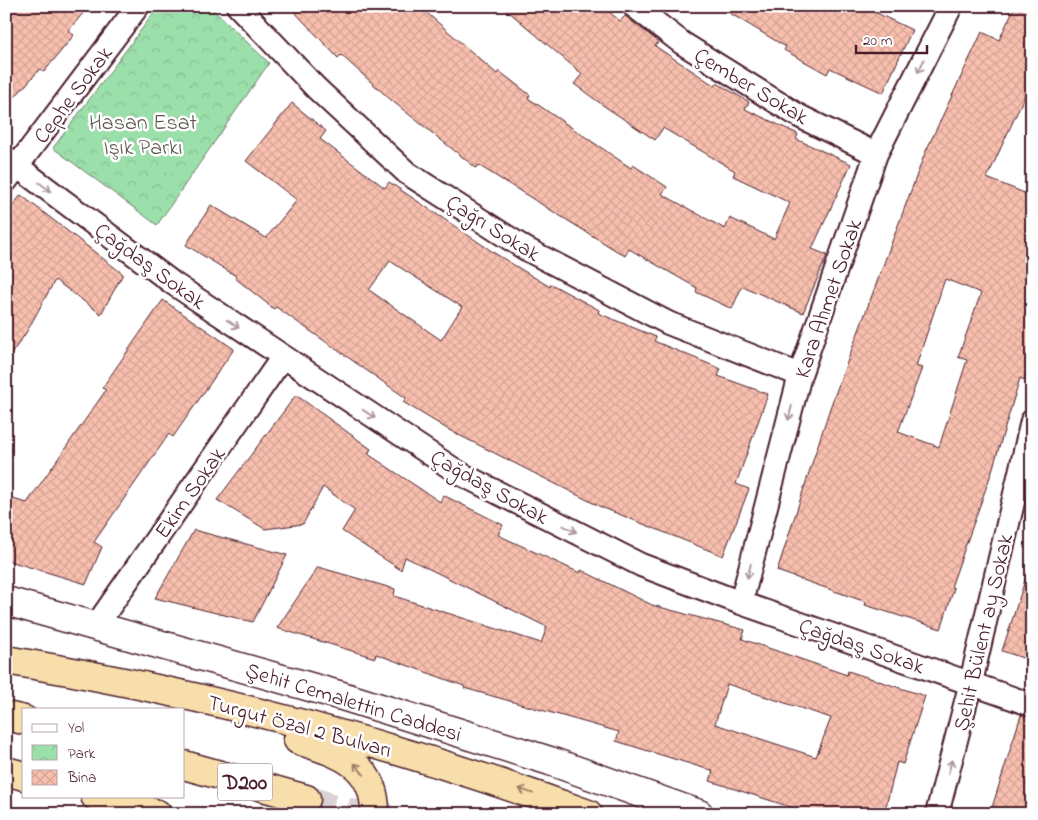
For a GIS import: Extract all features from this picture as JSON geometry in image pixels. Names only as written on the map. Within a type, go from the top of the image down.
[{"type":"highway","name":"Turgut Özal 2 Bulvarı","points":[[6,660],[263,712],[381,745],[518,788],[588,814]]},
{"type":"highway","name":"Turgut Özal 2 Bulvarı","points":[[6,665],[178,708]]},
{"type":"highway","name":"Turgut Özal 2 Bulvarı","points":[[185,710],[287,736],[331,750],[357,764],[368,780],[374,798],[375,814]]},
{"type":"highway","points":[[6,716],[22,720]]},
{"type":"highway","name":"D200","points":[[185,765],[306,800]]},
{"type":"highway","points":[[6,771],[22,775]]},
{"type":"highway","points":[[102,798],[157,814]]},
{"type":"street","name":"Cephe Sokak","points":[[10,169],[138,6]]},
{"type":"street","name":"Çağrı Sokak","points":[[238,6],[316,88],[407,173],[526,249],[668,323],[800,375]]},
{"type":"street","name":"Çember Sokak","points":[[634,6],[682,43],[799,116],[876,154]]},
{"type":"street","name":"Kara Ahmet Sokak","points":[[741,603],[800,375],[876,154],[951,6]]},
{"type":"street","name":"Çağdaş Sokak","points":[[10,169],[282,358],[459,472],[641,565],[741,603],[971,682],[1032,706]]},
{"type":"street","name":"Ekim Sokak","points":[[96,626],[282,358]]},
{"type":"street","name":"Şehit Bülent ay Sokak","points":[[937,814],[971,682],[1032,422]]},
{"type":"street","name":"Şehit Cemalettin Caddesi","points":[[6,601],[342,696],[531,755],[699,814]]},
{"type":"green space","name":"Hasan Esat Işık Parkı","points":[[159,6],[209,6],[269,63],[157,225],[53,148]]},
{"type":"building","points":[[6,6],[89,6],[68,31],[74,35],[44,72],[40,69],[6,107]]},
{"type":"building","points":[[289,6],[419,6],[497,74],[499,71],[530,95],[528,98],[631,168],[633,165],[667,187],[662,194],[725,229],[730,218],[774,239],[790,203],[733,176],[735,171],[663,128],[655,140],[604,106],[574,84],[582,74],[502,6],[602,6],[620,21],[625,16],[659,42],[655,46],[715,86],[717,83],[749,102],[745,109],[798,134],[796,139],[851,164],[812,249],[827,255],[803,313],[742,286],[732,309],[696,292],[697,288],[629,249],[625,256],[478,165],[476,168],[391,100],[341,55],[338,58]]},
{"type":"building","points":[[718,6],[862,6],[912,30],[883,93],[830,68],[827,74],[784,50],[786,47]]},
{"type":"building","points":[[1015,6],[1032,6],[1032,80],[987,178],[1032,196],[1032,358],[1024,380],[1020,378],[991,474],[951,587],[954,588],[941,629],[865,605],[866,602],[777,571],[830,408],[925,153],[982,32],[999,40]],"holes":[[[945,279],[981,293],[958,357],[967,360],[939,447],[898,432],[922,368],[916,366]]]},
{"type":"building","points":[[292,103],[326,131],[320,139],[385,188],[389,182],[496,254],[550,287],[551,284],[599,310],[598,313],[656,337],[654,341],[721,369],[718,376],[768,394],[736,484],[749,489],[723,556],[601,507],[449,430],[403,402],[406,398],[276,307],[274,309],[235,278],[236,276],[186,245],[211,205],[266,238],[297,200],[246,161]],"holes":[[[390,261],[462,307],[441,340],[369,290]]]},
{"type":"building","points":[[21,195],[123,274],[101,314],[55,280],[26,333],[6,361],[6,214]]},
{"type":"building","points":[[163,300],[234,349],[173,437],[169,434],[94,542],[102,547],[86,584],[6,560],[6,497],[27,503],[106,390],[102,388]]},
{"type":"building","points":[[296,395],[371,449],[368,454],[440,502],[443,495],[503,525],[498,535],[580,573],[581,570],[652,605],[745,630],[742,639],[847,675],[848,671],[925,696],[903,764],[897,762],[884,814],[812,814],[710,781],[713,771],[616,741],[619,732],[464,688],[464,686],[376,654],[375,658],[277,628],[318,567],[395,589],[394,596],[541,643],[547,627],[405,557],[401,570],[342,531],[355,510],[323,487],[303,524],[265,529],[217,500]],"holes":[[[727,684],[831,718],[816,757],[715,724]]]},
{"type":"building","points":[[194,530],[287,555],[253,622],[155,598]]},
{"type":"building","points":[[1028,571],[1032,572],[1032,661],[1002,651]]},
{"type":"building","points":[[1021,715],[1032,718],[1032,814],[990,814]]},
{"type":"tunnel","points":[[306,799],[356,814]]}]
